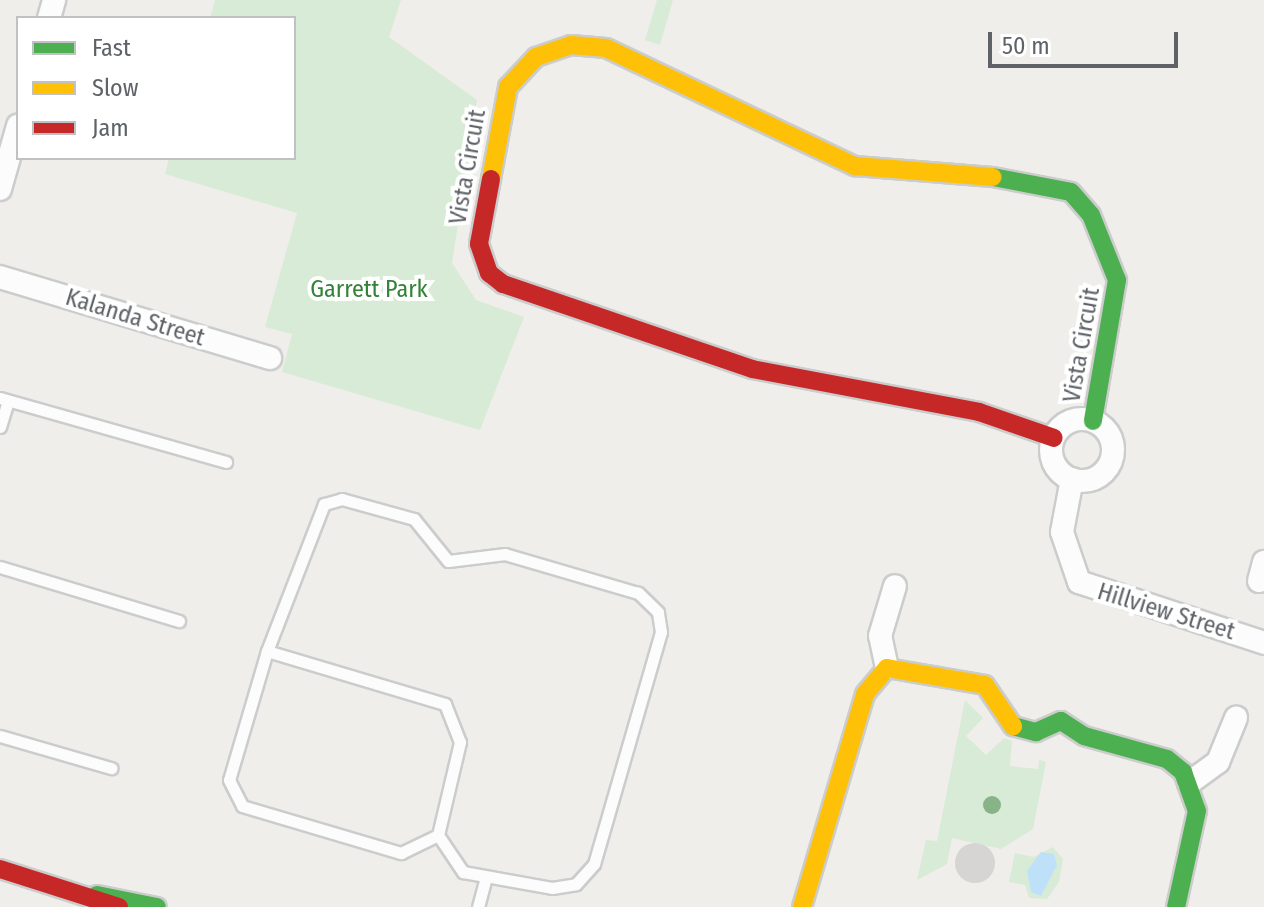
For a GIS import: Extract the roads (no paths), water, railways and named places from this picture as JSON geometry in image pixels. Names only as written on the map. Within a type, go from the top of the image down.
[{"type":"street","name":"Vista Circuit","points":[[1054,438],[979,412],[752,369],[503,284],[489,273],[479,244],[508,87],[536,57],[571,45],[606,48],[855,166],[1042,181],[1071,192],[1091,215],[1117,280],[1093,421]]},
{"type":"street","points":[[0,189],[16,133]]},
{"type":"street","name":"Kalanda Street","points":[[0,277],[270,358]]},
{"type":"street","points":[[1075,420],[1093,421],[1109,434],[1111,463],[1091,480],[1072,479],[1056,467],[1054,438],[1075,420]]},
{"type":"street","name":"Hillview Street","points":[[1072,479],[1062,532],[1079,582],[1264,643]]},
{"type":"street","points":[[887,668],[880,636],[895,586]]},
{"type":"street","points":[[887,668],[985,685],[1012,726],[1036,732],[1061,721],[1084,736],[1167,759],[1189,783],[1197,811],[1176,907]]},
{"type":"street","points":[[802,907],[841,794],[865,694],[887,668]]},
{"type":"street","points":[[1189,783],[1218,762],[1236,718]]},
{"type":"street","points":[[0,869],[72,899],[119,907]]},
{"type":"street","points":[[72,899],[157,907]]},
{"type":"lane","points":[[0,427],[4,399],[226,462]]},
{"type":"lane","points":[[267,651],[445,704],[460,742],[438,835],[463,872],[485,881],[564,886],[594,864],[661,632],[658,612],[638,593],[505,554],[448,561],[414,519],[330,498],[267,651],[229,780],[242,806],[401,853],[438,835]]},
{"type":"lane","points":[[0,567],[179,621]]},
{"type":"lane","points":[[0,736],[111,768]]},
{"type":"lane","points":[[478,907],[485,881]]},
{"type":"water","points":[[1041,852],[1054,854],[1057,865],[1041,896],[1031,892],[1027,871]]},
{"type":"park label","name":"Garrett Park","points":[[369,290]]}]
